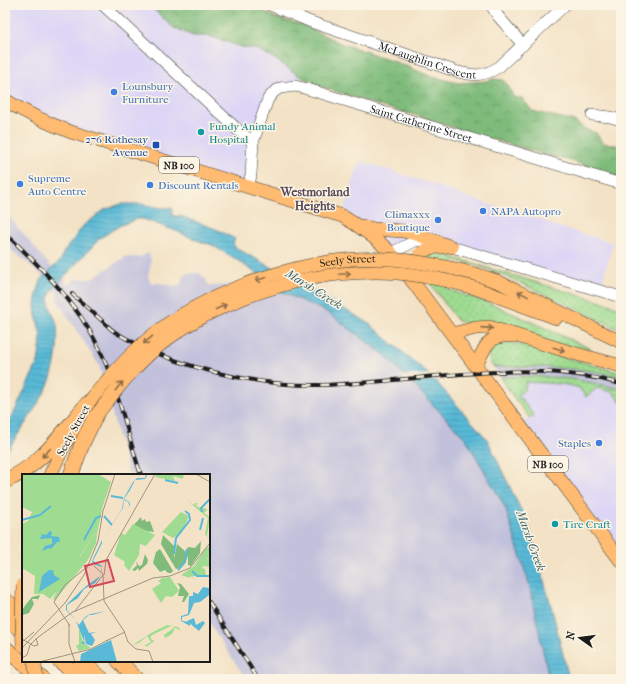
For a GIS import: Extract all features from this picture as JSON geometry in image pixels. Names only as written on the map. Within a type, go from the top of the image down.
[{"type":"highway","points":[[5,481],[29,468],[46,454],[89,402]]},
{"type":"highway","points":[[72,474],[82,444],[95,417]]},
{"type":"highway","points":[[5,600],[22,613]]},
{"type":"highway","points":[[5,617],[22,630]]},
{"type":"highway","points":[[5,648],[42,679]]},
{"type":"highway","points":[[61,662],[82,679]]},
{"type":"highway","points":[[82,662],[102,679]]},
{"type":"highway","points":[[120,662],[136,679]]},
{"type":"main road","name":"NB 100","points":[[5,100],[25,112],[54,126],[71,132],[342,216],[377,240],[391,253],[621,561]]},
{"type":"main road","points":[[356,225],[374,229],[403,231],[452,247]]},
{"type":"main road","points":[[416,286],[417,262],[423,251],[435,246],[452,247]]},
{"type":"main road","name":"Seely Street","points":[[50,474],[65,444],[89,402],[132,353],[158,331],[180,315],[228,290],[318,263],[339,260],[388,259],[423,263],[476,274],[499,282],[621,342]]},
{"type":"main road","name":"Seely Street","points":[[59,474],[70,451],[80,435],[122,382],[159,346],[206,314],[232,302],[289,283],[315,277],[376,272],[422,276],[475,288],[621,342]]},
{"type":"main road","points":[[452,334],[476,328],[490,327],[573,353],[621,366]]},
{"type":"main road","points":[[476,366],[487,343],[493,339],[500,336],[522,337]]},
{"type":"main road","points":[[25,662],[28,679]]},
{"type":"main road","points":[[34,662],[38,679]]},
{"type":"street","points":[[103,5],[238,131],[253,142]]},
{"type":"street","name":"McLaughlin Crescent","points":[[270,5],[311,22],[455,71],[474,75],[483,75],[499,67],[565,5]]},
{"type":"street","points":[[491,5],[498,16],[523,45]]},
{"type":"street","name":"Saint Catherine Street","points":[[248,187],[251,174],[253,142],[268,99],[280,88],[295,86],[621,184]]},
{"type":"street","points":[[592,115],[621,120]]},
{"type":"street","points":[[391,253],[415,241],[424,240],[621,297]]},
{"type":"shaded area","points":[[5,5],[149,5],[193,36],[209,36],[242,47],[256,49],[272,57],[301,77],[295,86],[274,92],[253,142],[249,187],[71,132],[5,100]]},
{"type":"shaded area","points":[[360,161],[432,184],[472,199],[545,221],[549,224],[613,243],[602,282],[598,290],[425,240],[391,253],[342,216]]},
{"type":"shaded area","points":[[5,212],[47,262],[61,277],[63,277],[67,284],[70,284],[75,279],[91,279],[125,257],[140,257],[149,253],[151,261],[148,277],[151,283],[161,283],[174,286],[181,284],[183,278],[188,273],[199,273],[205,278],[209,286],[230,285],[282,292],[327,312],[386,356],[466,439],[505,507],[529,584],[549,679],[246,679],[210,625],[210,474],[129,474],[99,365],[57,300],[58,293],[37,271],[5,245]]},
{"type":"shaded area","points":[[494,367],[557,368],[599,372],[621,377],[621,389],[561,377],[501,377]]},
{"type":"shaded area","points":[[526,382],[553,383],[580,389],[597,388],[613,392],[621,403],[621,561],[519,424],[534,416],[518,395],[525,389]]},
{"type":"green space","points":[[149,5],[252,5],[276,18],[303,25],[340,43],[391,60],[432,77],[459,83],[488,81],[493,79],[503,80],[508,85],[514,97],[522,98],[532,111],[574,121],[585,129],[596,133],[603,143],[620,146],[621,179],[577,163],[383,107],[320,86],[301,77],[272,57],[256,49],[242,47],[209,36],[193,36],[174,28]]},
{"type":"green space","points":[[439,253],[621,308],[621,330],[512,279],[481,267],[453,260],[447,289],[494,305],[591,349],[589,353],[466,325],[465,323],[456,319],[423,273],[422,261],[430,254]]},
{"type":"green space","points":[[508,343],[531,347],[621,373],[621,377],[605,373],[573,369],[542,367],[494,367],[491,364],[489,354],[487,353],[495,345]]},
{"type":"green space","points":[[539,376],[573,379],[621,389],[621,403],[613,392],[597,388],[586,397],[580,389],[576,387],[526,382],[525,389],[518,395],[534,416],[530,418],[512,395],[501,377]]},
{"type":"water","name":"Marsh Creek","points":[[121,204],[141,204],[171,208],[174,216],[180,216],[216,229],[235,239],[233,244],[235,247],[367,322],[432,377],[487,439],[529,527],[553,613],[569,679],[549,679],[529,584],[505,507],[466,439],[386,356],[327,312],[282,292],[237,260],[210,244],[143,219],[136,219],[119,226],[100,238],[50,294],[49,304],[56,321],[58,332],[57,351],[51,378],[39,402],[8,450],[5,451],[5,425],[13,415],[38,362],[41,336],[35,305],[42,278],[61,260],[63,253],[84,225],[104,210]]},
{"type":"pier","points":[[431,374],[437,380],[408,382],[402,376]]},
{"type":"railway","points":[[5,233],[45,272],[69,301],[90,332],[99,348],[112,379],[141,474]]},
{"type":"railway","points":[[72,294],[115,332],[138,344],[187,364],[241,378],[267,382],[320,385],[364,383],[435,376],[528,371],[574,374],[621,384]]},
{"type":"railway","points":[[210,604],[258,679]]},
{"type":"place","name":"Lounsbury Furniture","points":[[114,92]]},
{"type":"place","name":"Fundy Animal Hospital","points":[[201,132]]},
{"type":"place","name":"276 Rothesay Avenue","points":[[156,145]]},
{"type":"place","name":"Supreme Auto Centre","points":[[20,184]]},
{"type":"place","name":"Discount Rentals","points":[[150,185]]},
{"type":"place","name":"NAPA Autopro","points":[[483,211]]},
{"type":"place","name":"Climaxxx Boutique","points":[[438,220]]},
{"type":"place","name":"Staples","points":[[599,443]]},
{"type":"place","name":"Tire Craft","points":[[555,524]]},
{"type":"district","name":"Westmorland Heights","points":[[315,199]]}]
